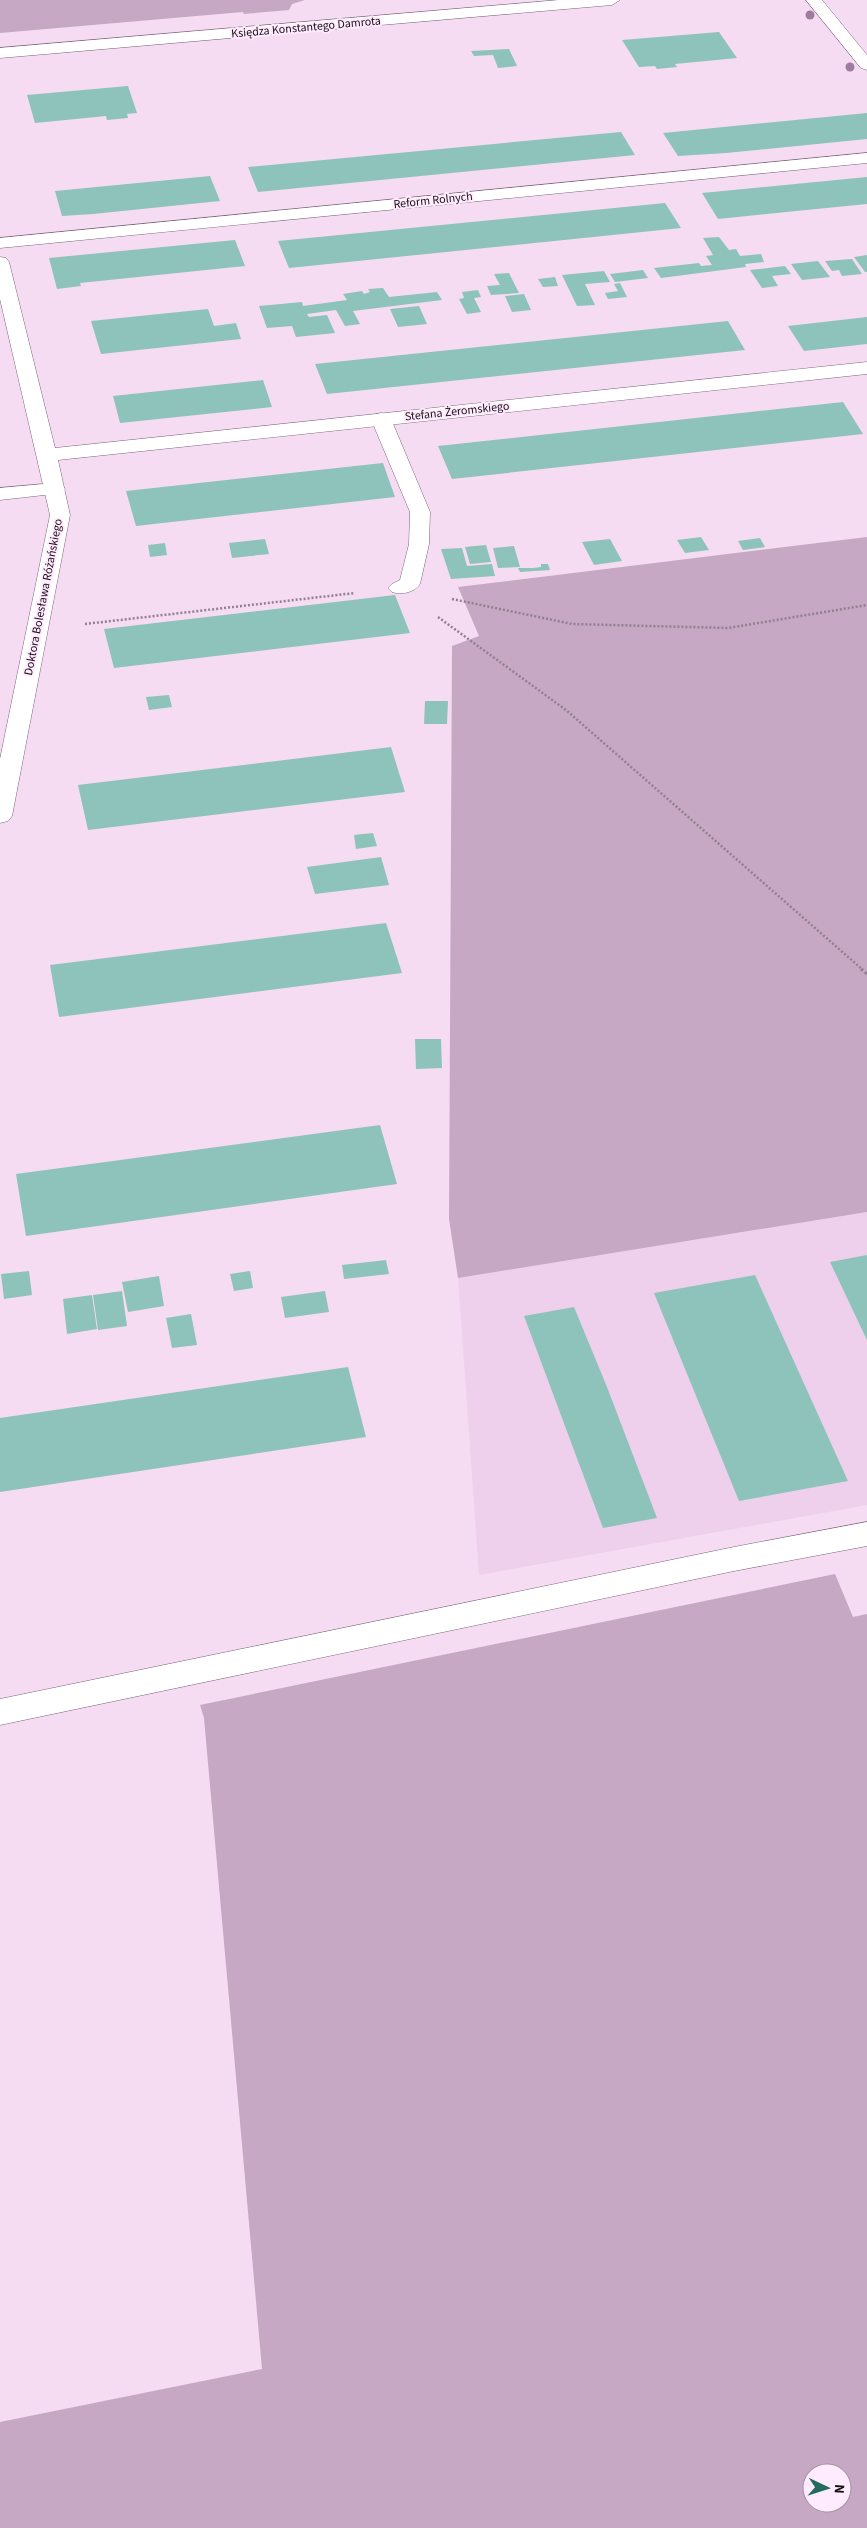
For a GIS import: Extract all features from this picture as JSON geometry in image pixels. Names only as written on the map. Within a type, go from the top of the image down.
[{"type":"street","name":"Księdza Konstantego Damrota","points":[[0,53],[612,0]]},
{"type":"street","points":[[814,0],[867,65]]},
{"type":"street","name":"Reform Rolnych","points":[[0,243],[867,158]]},
{"type":"street","name":"Doktora Bolesława Różańskiego","points":[[0,816],[60,515],[1,267]]},
{"type":"street","name":"Stefana Żeromskiego","points":[[47,455],[867,368]]},
{"type":"street","points":[[381,420],[420,512],[419,544],[410,584],[399,588]]},
{"type":"street","points":[[0,494],[55,489]]},
{"type":"street","points":[[0,1712],[714,1563],[867,1534]]},
{"type":"path","points":[[399,588],[566,710],[867,974]]},
{"type":"path","points":[[38,630],[399,588],[572,624],[728,628],[867,606]]},
{"type":"shaded area","points":[[0,0],[305,0],[292,4],[289,10],[244,14],[243,12],[0,33]]},
{"type":"shaded area","points":[[867,537],[867,1212],[458,1278],[449,1219],[452,646],[479,636],[458,587]]},
{"type":"shaded area","points":[[867,1212],[867,1505],[479,1575],[458,1278]]},
{"type":"shaded area","points":[[835,1574],[853,1617],[867,1614],[867,2528],[0,2528],[0,2422],[262,2369],[204,1718],[200,1705]]},
{"type":"building","points":[[719,32],[737,58],[675,64],[677,67],[657,69],[655,66],[639,67],[622,40]]},
{"type":"building","points":[[509,49],[517,66],[498,68],[493,55],[474,56],[471,51]]},
{"type":"building","points":[[128,86],[137,113],[127,114],[128,118],[107,120],[106,116],[35,123],[27,95]]},
{"type":"building","points":[[867,113],[867,139],[726,153],[678,156],[663,133]]},
{"type":"building","points":[[621,132],[635,155],[258,192],[248,167]]},
{"type":"building","points":[[210,176],[220,201],[62,216],[55,191]]},
{"type":"building","points":[[867,177],[867,204],[718,219],[702,193]]},
{"type":"building","points":[[665,203],[681,228],[289,268],[278,241]]},
{"type":"building","points":[[719,237],[729,250],[736,249],[740,256],[761,254],[764,262],[745,264],[746,267],[661,278],[654,268],[699,263],[701,266],[712,265],[706,256],[713,255],[703,238]]},
{"type":"building","points":[[235,240],[245,266],[80,283],[81,286],[57,289],[49,258]]},
{"type":"building","points":[[867,255],[867,272],[865,272],[854,257]]},
{"type":"building","points":[[852,259],[862,274],[842,276],[839,270],[832,271],[825,261]]},
{"type":"building","points":[[818,261],[830,277],[802,280],[791,264]]},
{"type":"building","points":[[785,266],[791,274],[772,276],[778,286],[762,288],[750,270]]},
{"type":"building","points":[[643,270],[648,278],[615,282],[610,274]]},
{"type":"building","points":[[604,271],[610,282],[585,284],[595,305],[577,306],[562,275]]},
{"type":"building","points":[[509,273],[519,293],[491,295],[487,286],[500,285],[494,274]]},
{"type":"building","points":[[555,277],[558,286],[543,287],[538,279]]},
{"type":"building","points":[[620,283],[627,297],[608,299],[605,293],[618,291],[614,284]]},
{"type":"building","points":[[383,288],[389,297],[437,292],[442,300],[353,311],[360,324],[345,326],[336,310],[307,314],[309,317],[327,315],[335,333],[296,337],[292,326],[267,328],[259,306],[302,302],[303,306],[347,300],[343,294],[362,291],[364,294],[370,292],[368,289]]},
{"type":"building","points":[[478,290],[481,297],[474,298],[481,312],[467,314],[459,299],[464,298],[462,292]]},
{"type":"building","points":[[524,294],[531,310],[512,312],[505,296]]},
{"type":"building","points":[[419,306],[427,324],[398,327],[390,309]]},
{"type":"building","points":[[208,309],[214,326],[236,323],[241,339],[101,354],[91,321]]},
{"type":"building","points":[[867,317],[867,344],[804,351],[788,326]]},
{"type":"building","points":[[728,321],[745,350],[327,394],[315,364]]},
{"type":"building","points":[[263,380],[272,407],[120,423],[113,396]]},
{"type":"building","points":[[843,402],[863,434],[452,479],[438,446]]},
{"type":"building","points":[[383,463],[395,497],[136,526],[126,491]]},
{"type":"building","points":[[701,537],[709,550],[685,553],[677,540]]},
{"type":"building","points":[[760,538],[765,547],[743,550],[738,541]]},
{"type":"building","points":[[265,539],[269,554],[232,558],[229,543]]},
{"type":"building","points":[[610,539],[622,561],[594,565],[582,542]]},
{"type":"building","points":[[165,543],[167,555],[150,557],[148,545]]},
{"type":"building","points":[[486,545],[491,562],[470,564],[465,547]]},
{"type":"building","points":[[514,546],[520,567],[498,568],[493,548]]},
{"type":"building","points":[[462,548],[467,566],[492,564],[495,576],[451,579],[441,549]]},
{"type":"building","points":[[541,564],[548,564],[550,570],[520,572],[518,568],[541,567]]},
{"type":"building","points":[[395,595],[410,633],[114,668],[104,629]]},
{"type":"building","points":[[169,695],[172,707],[149,710],[146,697]]},
{"type":"building","points":[[425,701],[448,701],[447,724],[424,724]]},
{"type":"building","points":[[391,747],[405,792],[88,830],[78,785]]},
{"type":"building","points":[[373,833],[377,846],[356,849],[354,835]]},
{"type":"building","points":[[381,857],[389,885],[315,894],[307,867]]},
{"type":"building","points":[[386,923],[402,973],[59,1017],[50,965]]},
{"type":"building","points":[[415,1039],[441,1039],[442,1068],[416,1069]]},
{"type":"building","points":[[380,1125],[397,1184],[26,1236],[16,1174]]},
{"type":"building","points":[[867,1255],[867,1340],[830,1262]]},
{"type":"building","points":[[386,1260],[389,1274],[344,1279],[342,1265]]},
{"type":"building","points":[[29,1271],[32,1295],[4,1299],[1,1274]]},
{"type":"building","points":[[250,1271],[253,1288],[234,1291],[230,1274]]},
{"type":"building","points":[[755,1275],[848,1481],[739,1501],[654,1293]]},
{"type":"building","points":[[159,1276],[164,1306],[128,1312],[122,1282]]},
{"type":"building","points":[[122,1291],[127,1326],[98,1330],[93,1295]]},
{"type":"building","points":[[325,1291],[329,1312],[285,1318],[281,1297]]},
{"type":"building","points":[[92,1295],[97,1329],[67,1334],[63,1299]]},
{"type":"building","points":[[574,1307],[657,1518],[603,1528],[524,1316]]},
{"type":"building","points":[[191,1314],[197,1345],[172,1348],[166,1318]]},
{"type":"building","points":[[348,1367],[366,1437],[0,1492],[0,1418]]}]
